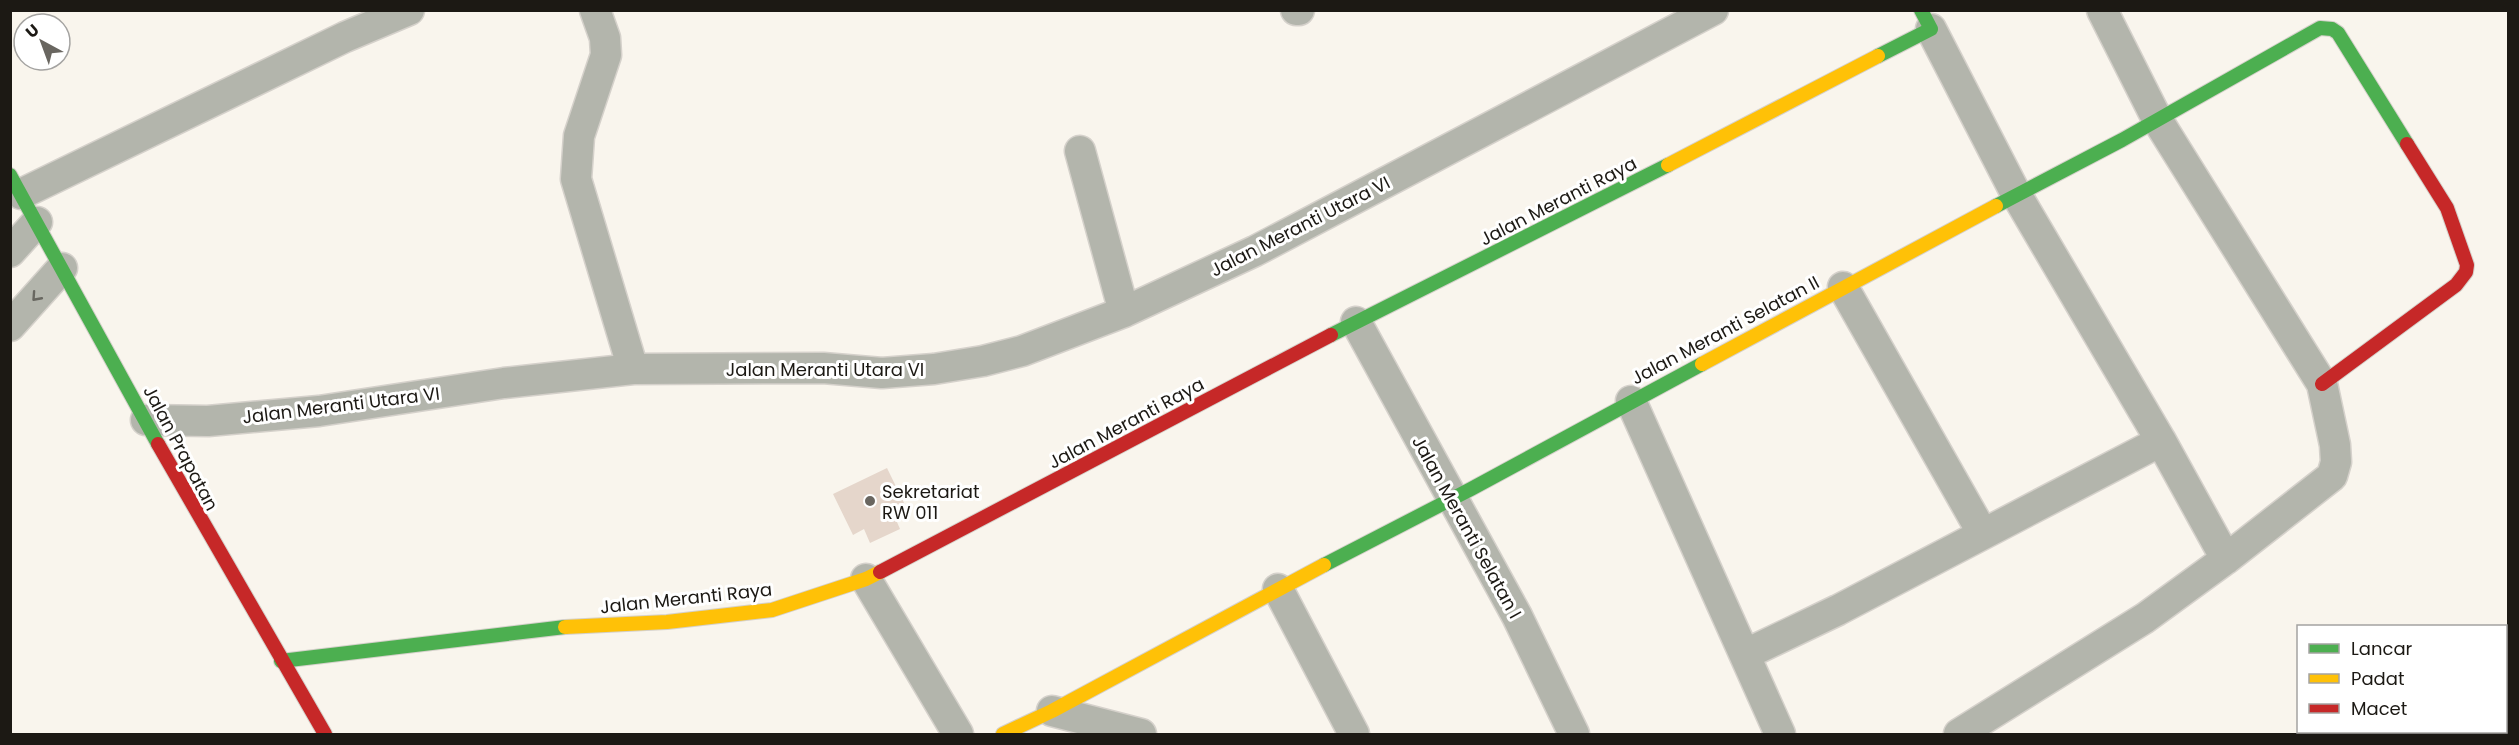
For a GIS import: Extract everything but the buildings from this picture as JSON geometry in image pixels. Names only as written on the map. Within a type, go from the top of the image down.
[{"type":"street","points":[[16,184],[409,10]]},
{"type":"street","points":[[595,10],[605,38],[606,55],[579,136],[576,179],[633,369]]},
{"type":"street","name":"Jalan Meranti Utara VI","points":[[146,420],[208,421],[319,411],[504,383],[633,369],[823,368],[882,373],[934,369],[1022,351],[1124,312],[1255,251],[1713,10]]},
{"type":"street","points":[[1959,735],[2145,618],[2226,559],[2332,476],[2336,462],[2335,445],[2322,384],[2158,121],[2102,10]]},
{"type":"street","points":[[1926,20],[2016,194],[2161,441],[2226,559]]},
{"type":"street","name":"Jalan Meranti Raya","points":[[281,661],[569,626],[667,621],[772,610],[866,579],[1356,322],[1624,188],[1926,20]]},
{"type":"street","name":"Jalan Meranti Selatan II","points":[[1003,735],[1451,499],[2016,194],[2055,176],[2158,121],[2320,28],[2332,29],[2338,33],[2447,208],[2466,265],[2466,272],[2456,285],[2322,384]]},
{"type":"street","points":[[1080,151],[1124,312]]},
{"type":"street","name":"Jalan Prapatan","points":[[16,184],[195,512],[325,735]]},
{"type":"street","points":[[10,252],[37,222]]},
{"type":"street","points":[[10,326],[62,268]]},
{"type":"street","points":[[1843,287],[1983,534]]},
{"type":"street","name":"Jalan Meranti Selatan I","points":[[1356,322],[1517,616],[1574,735]]},
{"type":"street","points":[[1630,401],[1746,654],[1780,735]]},
{"type":"street","points":[[1746,654],[1838,610],[2161,441]]},
{"type":"street","points":[[866,579],[958,735]]},
{"type":"street","points":[[1278,589],[1354,735]]},
{"type":"street","points":[[1052,711],[1141,735]]},
{"type":"traffic: fast","points":[[1878,56],[1931,29],[1921,10]]},
{"type":"traffic: fast","points":[[1996,206],[2122,140],[2320,28],[2332,29],[2338,33],[2407,144]]},
{"type":"traffic: fast","points":[[1331,335],[1668,165]]},
{"type":"traffic: fast","points":[[10,175],[158,444]]},
{"type":"traffic: fast","points":[[1324,565],[1471,489],[1702,364]]},
{"type":"traffic: fast","points":[[281,661],[565,627]]},
{"type":"traffic: slow","points":[[1668,165],[1878,56]]},
{"type":"traffic: slow","points":[[1702,364],[1996,206]]},
{"type":"traffic: slow","points":[[1003,734],[1052,711],[1324,565]]},
{"type":"traffic: slow","points":[[565,627],[667,622],[772,610],[866,579],[880,572]]},
{"type":"traffic: jam","points":[[2322,384],[2456,285],[2466,272],[2467,265],[2447,208],[2407,144]]},
{"type":"traffic: jam","points":[[880,572],[1331,335]]},
{"type":"traffic: jam","points":[[158,444],[325,734]]},
{"type":"place","name":"Sekretariat RW 011","points":[[870,501]]}]
